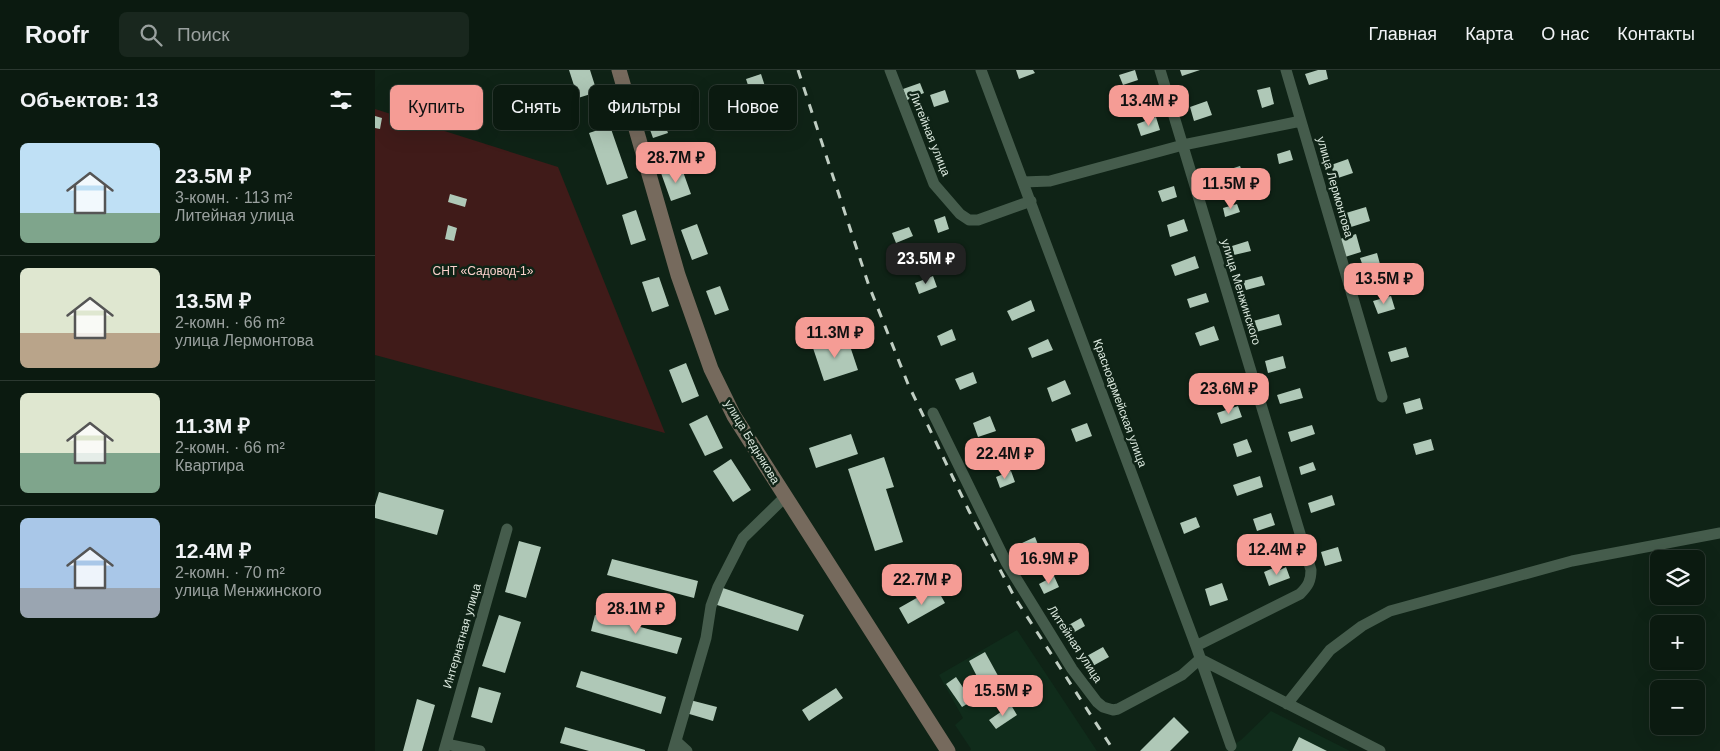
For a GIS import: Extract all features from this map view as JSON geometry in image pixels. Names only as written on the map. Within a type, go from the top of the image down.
[{"type":"street","name":"улица Беднякова","points":[[619,70],[678,275],[711,369],[734,416],[948,751]]},
{"type":"street","name":"Литейная улица","points":[[890,70],[934,184],[959,214],[969,220],[978,220],[1031,201]]},
{"type":"street","name":"Красноармейская улица","points":[[981,70],[1196,646],[1231,746]]},
{"type":"street","name":"улица Менжинского","points":[[1160,70],[1311,570],[1311,580],[1307,587],[1299,594],[1196,646]]},
{"type":"street","name":"улица Лермонтова","points":[[1286,70],[1382,397]]},
{"type":"street","points":[[1023,182],[1050,181],[1183,145],[1301,121]]},
{"type":"street","name":"Литейная улица","points":[[933,413],[1006,562],[1072,669],[1097,702],[1103,707],[1113,710],[1118,709],[1182,675],[1200,658]]},
{"type":"street","points":[[687,751],[675,746],[706,638],[711,606],[718,587],[743,538],[785,497]]},
{"type":"street","name":"Интернатная улица","points":[[445,747],[507,529]]},
{"type":"street","points":[[1287,704],[1331,650],[1362,626],[1389,611],[1572,561],[1720,533]]},
{"type":"street","points":[[1200,658],[1379,751]]},
{"type":"street","points":[[445,747],[480,751]]},
{"type":"shaded area","points":[[1017,630],[1097,751],[970,751],[971,749],[955,725],[963,718],[939,675]]},
{"type":"shaded area","points":[[1271,711],[1350,751],[1224,751],[1241,740]]},
{"type":"green space","name":"СНТ «Садовод-1»","points":[[375,109],[390,114],[390,130],[441,130],[558,167],[665,433],[375,355]]},
{"type":"building","points":[[569,70],[590,70],[595,85],[589,85],[589,95],[579,98],[579,85],[574,85]]},
{"type":"building","points":[[1016,70],[1033,70],[1035,73],[1019,79]]},
{"type":"building","points":[[1135,70],[1138,80],[1123,85],[1119,75]]},
{"type":"building","points":[[1180,70],[1200,70],[1182,76]]},
{"type":"building","points":[[1326,70],[1328,79],[1309,85],[1305,74]]},
{"type":"building","points":[[761,74],[765,85],[748,85],[746,79]]},
{"type":"building","points":[[920,83],[924,93],[907,100],[903,89]]},
{"type":"building","points":[[1270,87],[1274,104],[1262,108],[1257,90]]},
{"type":"building","points":[[945,90],[949,102],[934,107],[930,95]]},
{"type":"building","points":[[1207,101],[1212,115],[1194,121],[1190,107]]},
{"type":"building","points":[[375,116],[382,118],[380,129],[375,128]]},
{"type":"building","points":[[1156,117],[1160,130],[1141,136],[1137,124]]},
{"type":"building","points":[[598,130],[611,130],[628,178],[607,185],[589,133]]},
{"type":"building","points":[[650,130],[667,130],[668,133],[653,138]]},
{"type":"building","points":[[1290,150],[1293,160],[1279,164],[1277,154]]},
{"type":"building","points":[[1348,159],[1353,173],[1335,179],[1331,165]]},
{"type":"building","points":[[681,166],[691,194],[671,201],[661,173]]},
{"type":"building","points":[[1240,166],[1244,176],[1215,185],[1212,175]]},
{"type":"building","points":[[1174,186],[1177,197],[1162,202],[1158,191]]},
{"type":"building","points":[[450,194],[467,199],[465,207],[448,202]]},
{"type":"building","points":[[1237,204],[1240,212],[1225,217],[1223,208]]},
{"type":"building","points":[[1366,207],[1370,221],[1351,227],[1346,213]]},
{"type":"building","points":[[636,210],[646,240],[631,245],[622,215]]},
{"type":"building","points":[[945,216],[949,229],[938,233],[934,220]]},
{"type":"building","points":[[1184,219],[1188,231],[1170,237],[1167,225]]},
{"type":"building","points":[[697,224],[708,254],[692,260],[681,230]]},
{"type":"building","points":[[448,225],[457,228],[454,241],[445,239]]},
{"type":"building","points":[[909,227],[913,236],[896,243],[892,233]]},
{"type":"building","points":[[1356,234],[1361,252],[1345,257],[1340,239]]},
{"type":"building","points":[[1248,241],[1251,251],[1234,255],[1232,246]]},
{"type":"building","points":[[1377,253],[1380,264],[1364,269],[1360,258]]},
{"type":"building","points":[[1195,256],[1199,268],[1175,276],[1171,265]]},
{"type":"building","points":[[933,276],[937,287],[919,294],[915,283]]},
{"type":"building","points":[[1262,276],[1265,285],[1246,290],[1243,281]]},
{"type":"building","points":[[659,277],[669,306],[652,312],[642,282]]},
{"type":"building","points":[[720,286],[729,310],[715,315],[706,291]]},
{"type":"building","points":[[1206,293],[1209,302],[1190,308],[1187,299]]},
{"type":"building","points":[[1391,296],[1395,309],[1378,314],[1373,301]]},
{"type":"building","points":[[1031,300],[1035,311],[1012,321],[1007,311]]},
{"type":"building","points":[[1279,314],[1282,325],[1256,332],[1253,321]]},
{"type":"building","points":[[1214,326],[1219,340],[1200,346],[1195,333]]},
{"type":"building","points":[[952,329],[956,340],[941,346],[937,336]]},
{"type":"building","points":[[847,337],[858,370],[824,381],[813,348]]},
{"type":"building","points":[[1048,339],[1053,350],[1032,358],[1028,348]]},
{"type":"building","points":[[1406,347],[1409,357],[1391,362],[1388,352]]},
{"type":"building","points":[[1283,356],[1286,368],[1268,373],[1265,361]]},
{"type":"building","points":[[686,363],[699,396],[682,403],[669,370]]},
{"type":"building","points":[[973,372],[977,383],[960,390],[955,379]]},
{"type":"building","points":[[1228,373],[1231,384],[1210,391],[1207,380]]},
{"type":"building","points":[[1065,380],[1071,394],[1052,402],[1047,388]]},
{"type":"building","points":[[1300,388],[1303,398],[1280,404],[1277,395]]},
{"type":"building","points":[[1420,398],[1423,409],[1406,414],[1403,403]]},
{"type":"building","points":[[1238,406],[1242,417],[1221,424],[1217,413]]},
{"type":"building","points":[[707,415],[723,448],[705,456],[689,424]]},
{"type":"building","points":[[990,416],[996,431],[978,437],[973,423]]},
{"type":"building","points":[[1087,423],[1092,436],[1076,442],[1071,429]]},
{"type":"building","points":[[1312,425],[1315,434],[1291,442],[1288,432]]},
{"type":"building","points":[[851,434],[858,454],[816,468],[809,448]]},
{"type":"building","points":[[1247,439],[1252,452],[1237,457],[1233,444]]},
{"type":"building","points":[[1431,439],[1434,450],[1416,455],[1413,444]]},
{"type":"building","points":[[884,457],[894,487],[886,489],[903,542],[875,551],[848,469]]},
{"type":"building","points":[[731,459],[751,490],[733,502],[713,471]]},
{"type":"building","points":[[1313,462],[1316,470],[1301,475],[1299,467]]},
{"type":"building","points":[[1011,471],[1015,482],[1000,488],[996,477]]},
{"type":"building","points":[[1260,476],[1263,487],[1237,496],[1233,485]]},
{"type":"building","points":[[379,492],[444,510],[437,535],[375,518],[375,505]]},
{"type":"building","points":[[1332,495],[1335,505],[1311,513],[1308,503]]},
{"type":"building","points":[[1271,513],[1275,525],[1257,531],[1253,519]]},
{"type":"building","points":[[1196,517],[1200,527],[1184,534],[1180,523]]},
{"type":"building","points":[[1035,537],[1039,547],[1025,553],[1022,543]]},
{"type":"building","points":[[519,541],[541,547],[526,598],[505,592]]},
{"type":"building","points":[[1338,547],[1342,561],[1325,566],[1321,552]]},
{"type":"building","points":[[612,559],[698,581],[694,598],[607,575]]},
{"type":"building","points":[[1278,566],[1280,570],[1286,567],[1290,578],[1269,586],[1264,572]]},
{"type":"building","points":[[1054,576],[1059,587],[1044,594],[1039,584]]},
{"type":"building","points":[[1222,583],[1228,600],[1210,606],[1205,589]]},
{"type":"building","points":[[720,587],[804,615],[798,631],[714,604]]},
{"type":"building","points":[[936,587],[945,603],[908,624],[899,608]]},
{"type":"building","points":[[499,615],[521,622],[505,673],[482,666]]},
{"type":"building","points":[[595,615],[682,638],[677,654],[591,631]]},
{"type":"building","points":[[1081,618],[1085,626],[1071,634],[1067,626]]},
{"type":"building","points":[[1103,647],[1109,657],[1091,667],[1085,657]]},
{"type":"building","points":[[985,652],[1002,683],[985,692],[969,661]]},
{"type":"building","points":[[581,671],[666,697],[661,714],[576,687]]},
{"type":"building","points":[[956,677],[972,701],[962,707],[946,684]]},
{"type":"building","points":[[479,687],[501,693],[492,723],[471,717]]},
{"type":"building","points":[[836,688],[843,698],[809,721],[802,710]]},
{"type":"building","points":[[417,699],[435,705],[422,751],[403,751]]},
{"type":"building","points":[[690,700],[717,707],[713,721],[686,713]]},
{"type":"building","points":[[1011,705],[1017,715],[996,729],[989,720]]},
{"type":"building","points":[[1174,717],[1189,732],[1170,751],[1140,751]]},
{"type":"building","points":[[565,727],[645,751],[589,751],[560,743]]},
{"type":"building","points":[[1299,737],[1327,751],[1292,751]]},
{"type":"railway","points":[[798,70],[869,286],[908,384],[969,511],[1015,598],[1114,751]]}]
